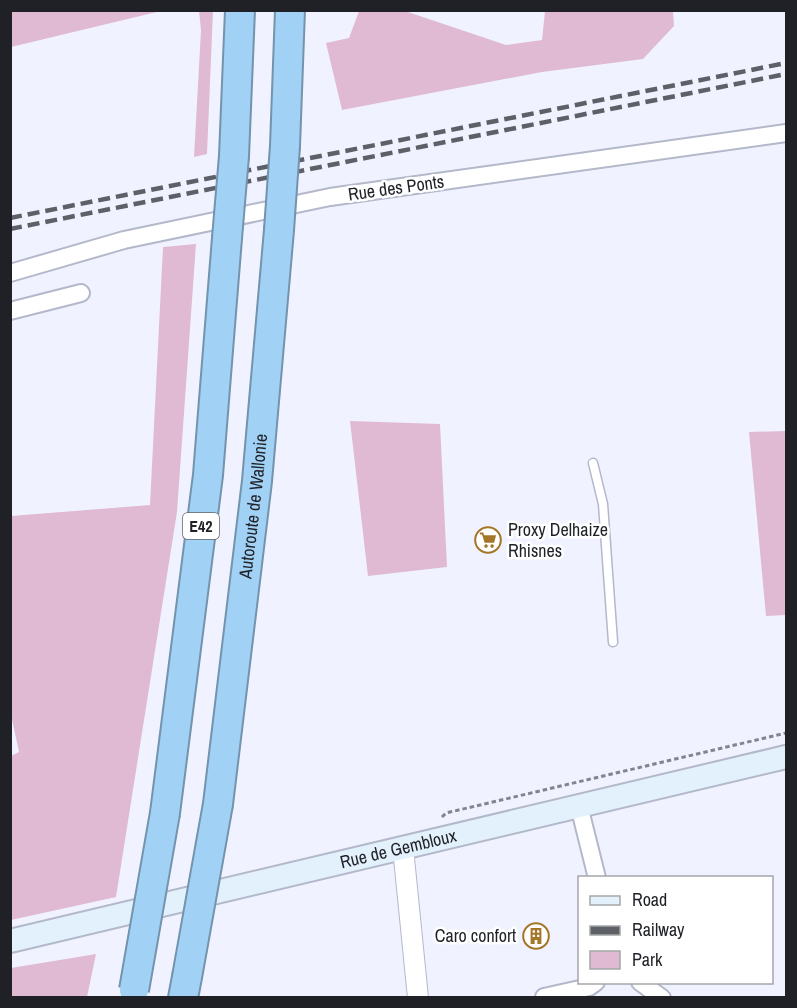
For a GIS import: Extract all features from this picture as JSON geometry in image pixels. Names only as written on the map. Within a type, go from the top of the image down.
[{"type":"highway","name":"E42","points":[[134,994],[165,813],[208,475],[234,156],[240,10]]},
{"type":"highway","name":"Autoroute de Wallonie","points":[[185,987],[218,804],[257,481],[285,146],[290,10]]},
{"type":"main road","name":"Rue de Gembloux","points":[[10,941],[786,757]]},
{"type":"street","name":"Rue des Ponts","points":[[10,273],[123,240],[330,197],[786,133]]},
{"type":"street","points":[[10,311],[81,293]]},
{"type":"street","points":[[579,806],[596,876]]},
{"type":"street","points":[[403,848],[418,998]]},
{"type":"street","points":[[544,997],[589,987],[593,984]]},
{"type":"street","points":[[643,984],[662,998]]},
{"type":"lane","points":[[593,463],[603,504],[613,642]]},
{"type":"green space","points":[[11,10],[161,10],[161,11],[11,47]]},
{"type":"green space","points":[[199,11],[213,11],[207,154],[194,157],[201,30]]},
{"type":"green space","points":[[359,11],[405,11],[506,45],[542,40],[545,11],[673,11],[674,26],[643,59],[542,72],[342,110],[326,43],[349,38]]},
{"type":"green space","points":[[196,244],[177,512],[116,897],[11,920],[11,756],[19,752],[10,710],[11,516],[150,505],[163,247]]},
{"type":"green space","points":[[350,421],[440,424],[447,567],[368,576]]},
{"type":"green space","points":[[786,431],[786,615],[766,616],[749,432]]},
{"type":"green space","points":[[96,954],[87,997],[11,997],[11,968]]},
{"type":"railway","points":[[10,218],[786,63]]},
{"type":"railway","points":[[10,229],[786,74]]},
{"type":"place","name":"Proxy Delhaize Rhisnes","points":[[488,540]]},
{"type":"place","name":"Caro confort","points":[[536,936]]}]
